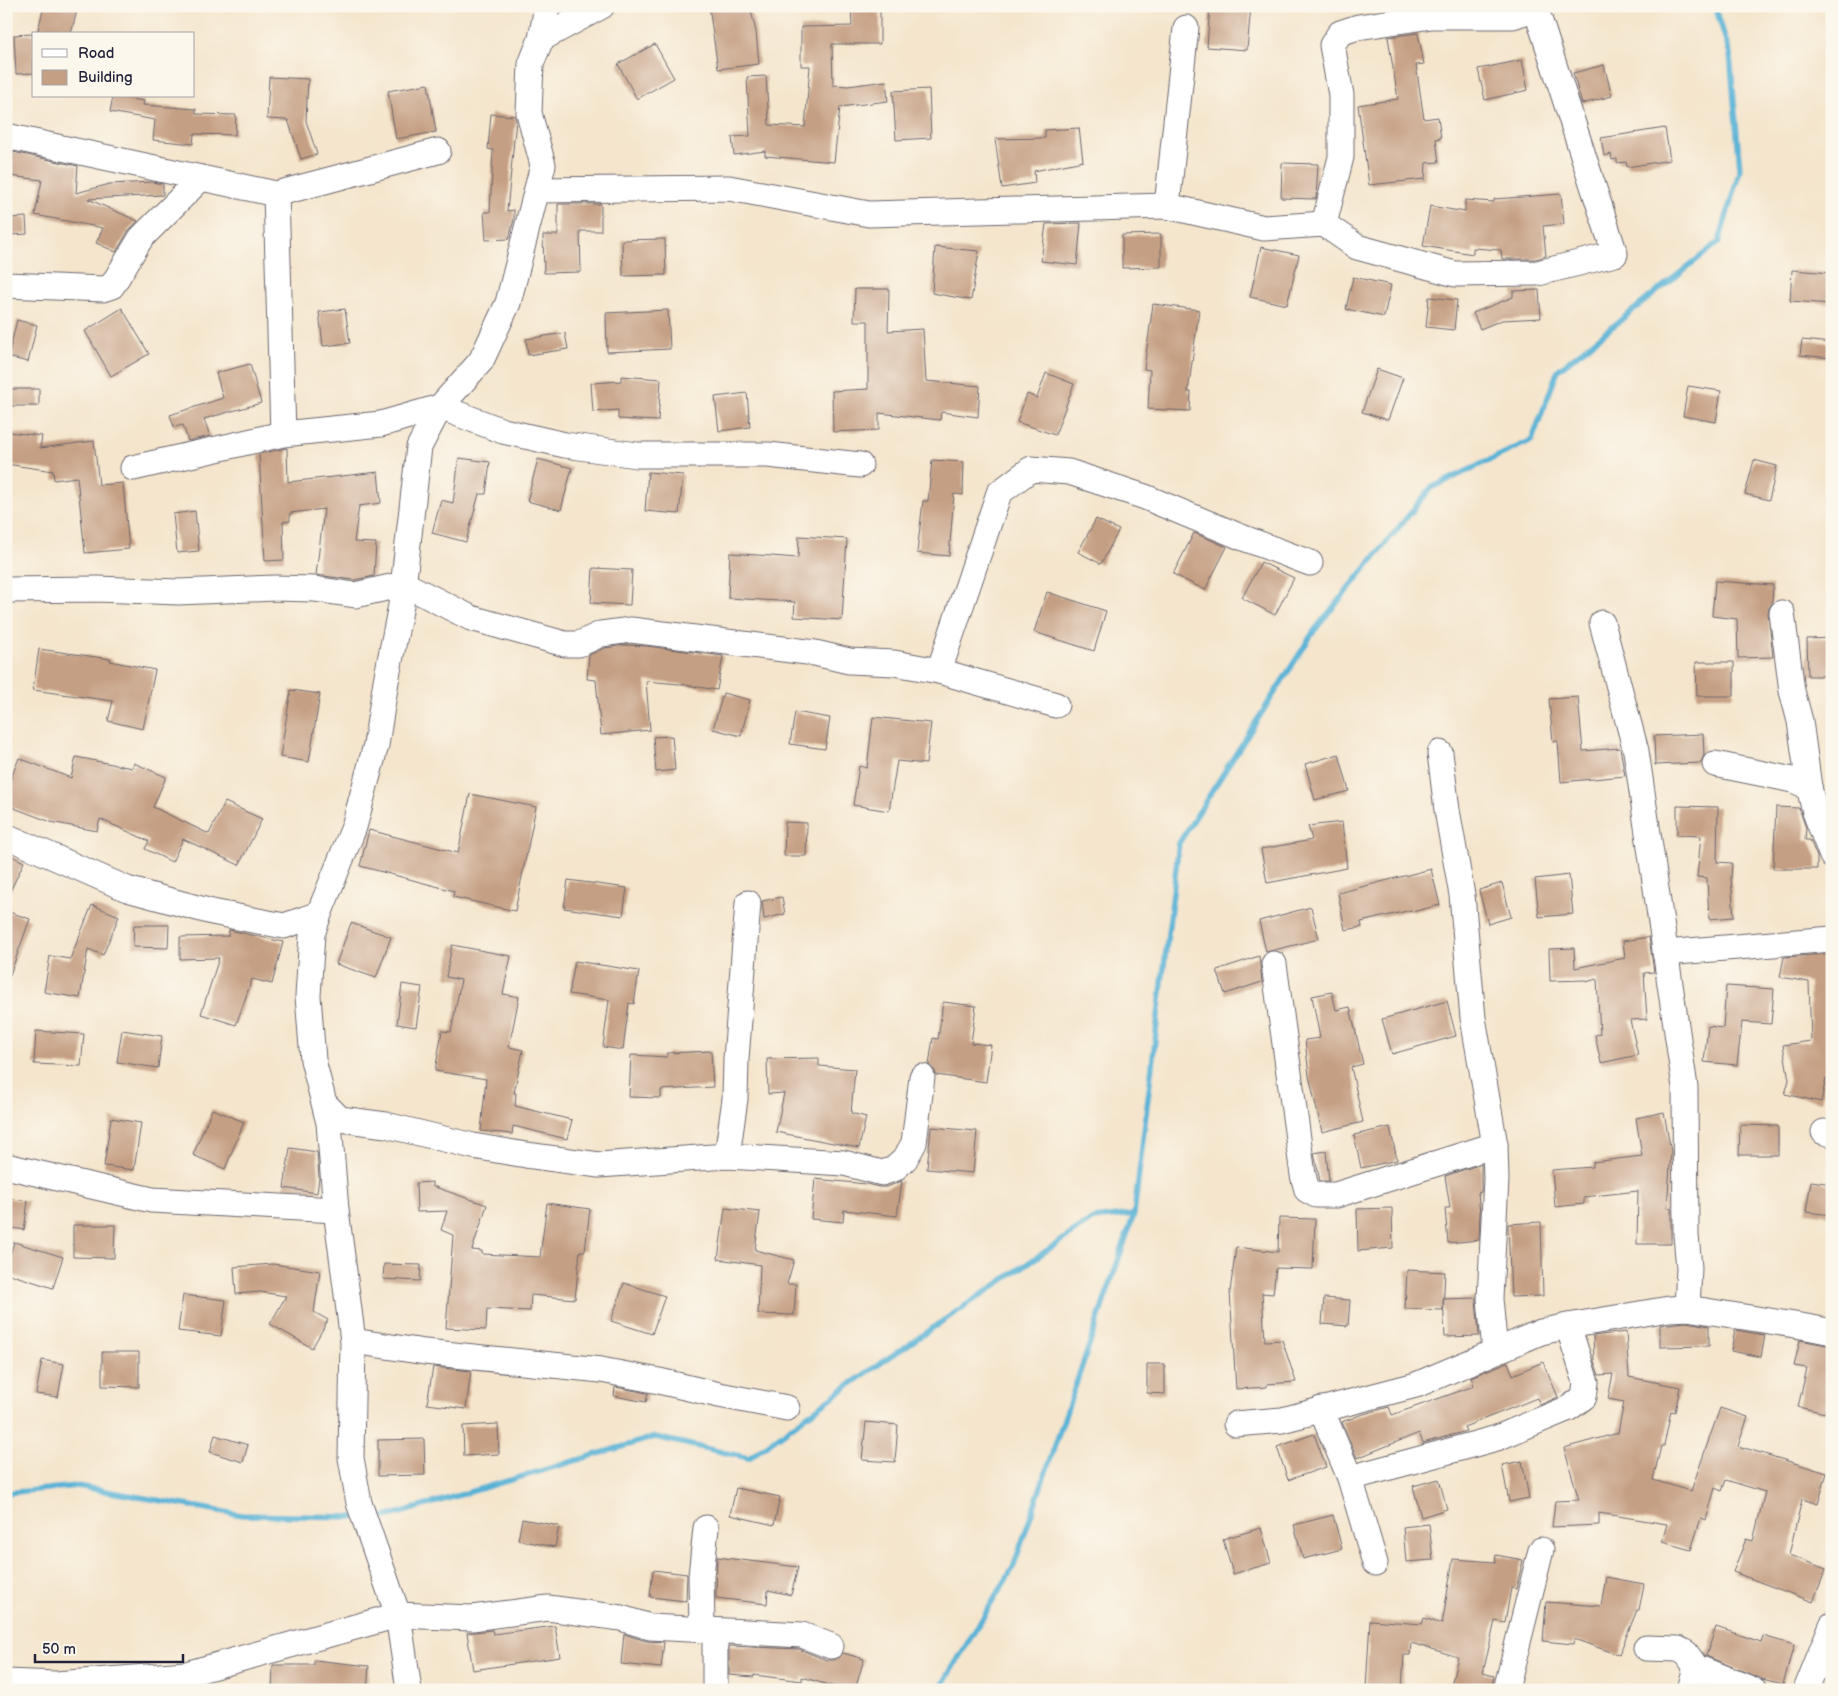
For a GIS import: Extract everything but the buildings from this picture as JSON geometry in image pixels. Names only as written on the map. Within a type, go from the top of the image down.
[{"type":"street","points":[[409,1690],[398,1615],[360,1503],[351,1458],[353,1341],[336,1210],[329,1123],[326,1105],[313,1060],[308,996],[312,934],[354,827],[376,745],[404,584],[419,447],[440,407],[481,361],[508,304],[537,190],[543,165],[530,113],[531,64],[540,39],[547,6]]},
{"type":"street","points":[[540,39],[602,6]]},
{"type":"street","points":[[537,190],[729,188],[869,214],[1167,206],[1264,228],[1324,224],[1357,247],[1455,274],[1538,273],[1615,254],[1535,7],[1513,16],[1432,16],[1358,27],[1340,33],[1332,45],[1341,95],[1341,157],[1324,224]]},
{"type":"street","points":[[1167,206],[1186,28]]},
{"type":"street","points":[[6,136],[276,194],[438,151]]},
{"type":"street","points":[[6,285],[104,289],[112,286],[141,238],[202,178]]},
{"type":"street","points":[[276,194],[283,434]]},
{"type":"street","points":[[133,468],[283,434],[380,424],[440,407],[503,431],[566,445],[637,455],[768,455],[860,465]]},
{"type":"street","points":[[939,671],[999,493],[1031,469],[1069,472],[1145,497],[1310,563]]},
{"type":"street","points":[[6,590],[97,589],[180,592],[233,588],[275,588],[314,589],[355,596],[404,584],[471,618],[565,644],[579,644],[601,634],[631,630],[815,653],[849,661],[894,663],[939,671],[1056,705]]},
{"type":"street","points":[[1782,613],[1792,691],[1800,721],[1809,787],[1815,812],[1830,845]]},
{"type":"street","points":[[1602,623],[1636,751],[1684,1087],[1686,1235],[1689,1268],[1687,1308]]},
{"type":"street","points":[[1440,753],[1447,810],[1462,895],[1473,1018],[1495,1145],[1496,1179],[1490,1299],[1495,1351]]},
{"type":"street","points":[[1715,764],[1793,780],[1809,787]]},
{"type":"street","points":[[6,836],[127,889],[203,910],[284,926],[319,914]]},
{"type":"street","points":[[728,1156],[735,1098],[736,1059],[748,903]]},
{"type":"street","points":[[1665,953],[1832,940]]},
{"type":"street","points":[[1274,964],[1303,1175],[1307,1190],[1316,1195],[1336,1195],[1495,1145]]},
{"type":"street","points":[[326,1105],[340,1119],[386,1125],[499,1150],[599,1165],[728,1156],[844,1163],[882,1172],[894,1169],[905,1159],[914,1143],[922,1077]]},
{"type":"street","points":[[6,1166],[152,1200],[336,1210]]},
{"type":"street","points":[[1236,1424],[1282,1420],[1416,1385],[1541,1332],[1668,1309],[1687,1308],[1832,1332]]},
{"type":"street","points":[[1350,1478],[1497,1438],[1569,1408],[1584,1397],[1586,1382],[1568,1326]]},
{"type":"street","points":[[353,1341],[425,1352],[601,1370],[787,1408]]},
{"type":"street","points":[[1321,1409],[1350,1478],[1375,1563]]},
{"type":"street","points":[[702,1628],[701,1576],[706,1528]]},
{"type":"street","points":[[1506,1690],[1541,1550]]},
{"type":"street","points":[[6,1682],[56,1684],[186,1674],[398,1615],[472,1618],[548,1608],[621,1618],[650,1626],[802,1635],[831,1646]]},
{"type":"street","points":[[1806,1690],[1832,1625]]},
{"type":"street","points":[[702,1628],[715,1636],[716,1690]]},
{"type":"street","points":[[1646,1648],[1678,1649],[1686,1653],[1693,1678],[1754,1690]]},
{"type":"waterway","points":[[939,1690],[1013,1568],[1134,1214],[1179,843],[1314,631],[1431,488],[1532,440],[1558,370],[1719,242],[1740,169],[1730,54],[1715,6]]},
{"type":"waterway","points":[[370,1517],[386,1517],[655,1437],[749,1458],[859,1378],[1093,1219],[1134,1214]]},
{"type":"waterway","points":[[6,1493],[77,1486],[242,1515],[356,1517]]}]
